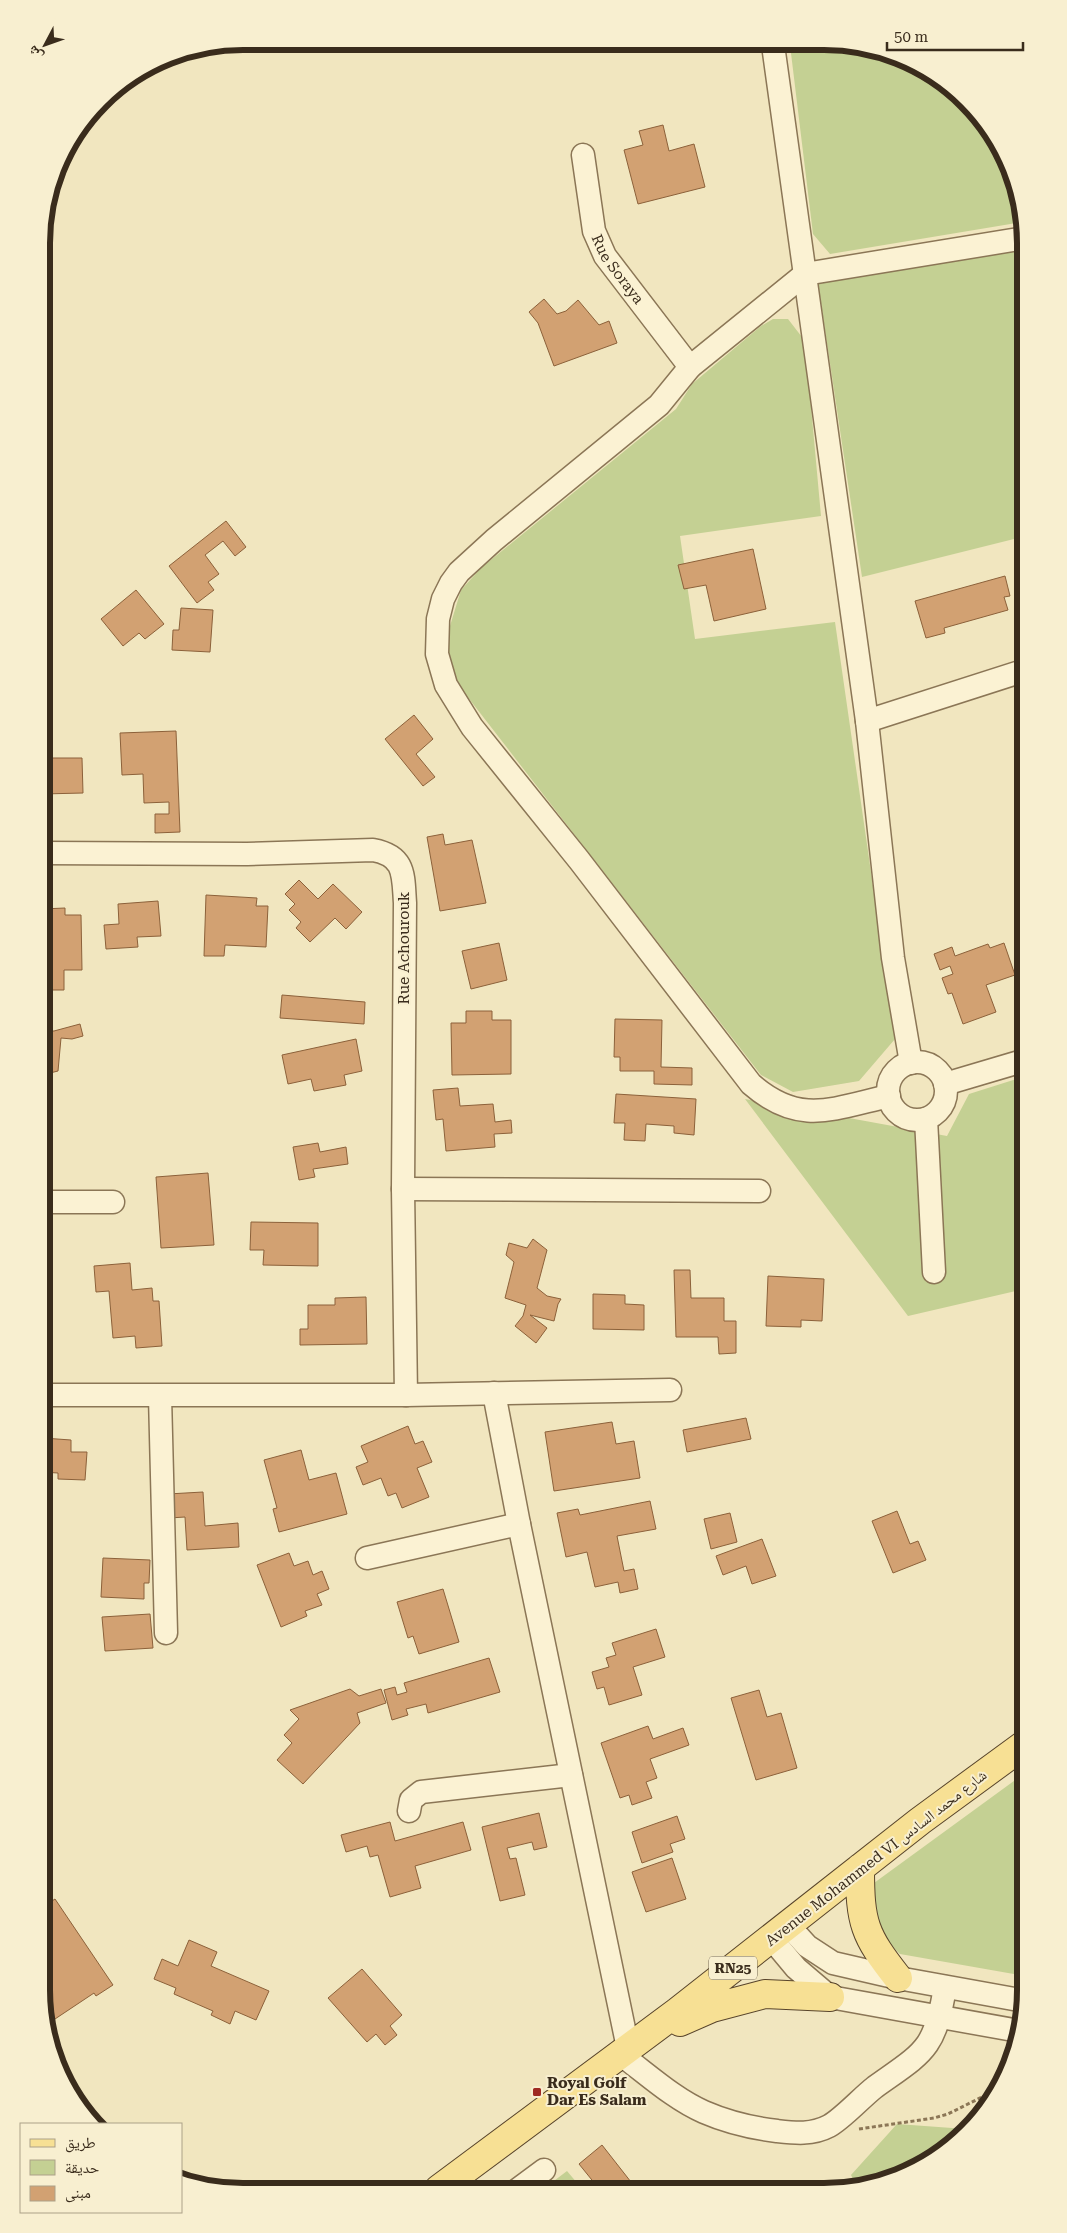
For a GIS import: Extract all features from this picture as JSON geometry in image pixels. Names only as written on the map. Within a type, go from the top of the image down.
[{"type":"main road","name":"Avenue Mohammed VI شارع محمد السادس","points":[[447,2183],[629,2047],[860,1868],[1017,1750]]},
{"type":"main road","points":[[860,1868],[861,1910],[864,1923],[882,1958],[898,1978]]},
{"type":"main road","points":[[629,2047],[712,2008],[741,1999],[765,1994],[830,1997]]},
{"type":"street","points":[[774,50],[867,721],[893,958],[911,1062]]},
{"type":"street","name":"Rue Soraya","points":[[583,155],[594,231],[605,256],[690,366]]},
{"type":"street","points":[[888,1096],[819,1111],[798,1111],[780,1105],[750,1084],[579,860],[472,727],[456,703],[440,670],[436,654],[438,619],[443,599],[459,572],[494,540],[659,405],[690,366],[805,274],[1017,239]]},
{"type":"street","points":[[867,721],[1017,673]]},
{"type":"street","name":"Rue Achourouk","points":[[50,853],[247,854],[373,850],[388,855],[397,861],[403,874],[405,903],[403,1189],[406,1395]]},
{"type":"street","points":[[911,1062],[925,1063],[934,1067],[941,1074],[945,1084],[947,1092],[941,1108],[926,1120],[908,1119],[899,1114],[892,1106],[888,1096],[889,1084],[894,1074],[911,1062]]},
{"type":"street","points":[[945,1084],[1017,1063]]},
{"type":"street","points":[[926,1120],[934,1272]]},
{"type":"street","points":[[403,1189],[759,1191]]},
{"type":"street","points":[[50,1202],[113,1202]]},
{"type":"street","points":[[50,1395],[406,1395],[670,1390]]},
{"type":"street","points":[[494,1393],[519,1524],[629,2047],[680,2098],[702,2112],[730,2122],[770,2130],[805,2133],[830,2126],[853,2105],[923,2051],[932,2040],[940,2016],[944,1987]]},
{"type":"street","points":[[160,1396],[166,1633]]},
{"type":"street","points":[[367,1558],[519,1524]]},
{"type":"street","points":[[410,1811],[411,1800],[421,1792],[571,1775]]},
{"type":"street","points":[[779,1931],[833,1963],[898,1978],[1017,2000]]},
{"type":"street","points":[[779,1931],[796,1968],[830,1997],[1012,2030]]},
{"type":"street","points":[[527,2183],[544,2170]]},
{"type":"path","points":[[830,2126],[848,2129],[867,2128],[934,2118],[962,2108],[985,2095]]},
{"type":"green space","points":[[791,50],[836,50],[886,60],[920,76],[941,90],[969,116],[991,147],[1007,181],[1016,223],[830,254],[813,234]]},
{"type":"green space","points":[[1017,250],[1017,538],[862,577],[818,283]]},
{"type":"green space","points":[[773,319],[788,319],[805,341],[821,516],[680,536],[695,639],[835,622],[895,1039],[859,1081],[793,1092],[761,1075],[449,673],[446,639],[461,590],[481,568],[676,409],[692,384],[761,326]]},
{"type":"green space","points":[[1017,1079],[1017,1291],[908,1316],[745,1099],[947,1136],[969,1094]]},
{"type":"green space","points":[[1017,1779],[1017,1975],[900,1954],[872,1928],[874,1883]]},
{"type":"green space","points":[[897,2124],[958,2128],[931,2150],[898,2168],[886,2173],[854,2180],[851,2175]]},
{"type":"green space","points":[[567,2171],[577,2183],[551,2183]]},
{"type":"building","points":[[663,125],[669,151],[694,144],[705,187],[638,204],[624,150],[643,145],[639,131]]},
{"type":"building","points":[[544,299],[557,314],[566,311],[578,300],[599,325],[609,321],[617,343],[554,366],[538,323],[529,312]]},
{"type":"building","points":[[226,521],[246,547],[235,556],[223,541],[205,555],[219,574],[208,582],[214,590],[197,603],[169,566]]},
{"type":"building","points":[[753,549],[766,609],[714,621],[706,585],[684,589],[678,565]]},
{"type":"building","points":[[1005,576],[1010,596],[1004,597],[1008,610],[944,628],[945,633],[926,638],[915,601]]},
{"type":"building","points":[[136,590],[164,624],[145,639],[139,633],[123,646],[101,619]]},
{"type":"building","points":[[181,608],[213,610],[210,652],[172,650],[173,630],[179,630]]},
{"type":"building","points":[[414,715],[433,739],[416,754],[435,777],[423,786],[385,739]]},
{"type":"building","points":[[176,731],[180,832],[155,833],[155,814],[169,814],[169,802],[144,803],[143,774],[122,775],[120,733]]},
{"type":"building","points":[[50,758],[82,758],[83,793],[50,794]]},
{"type":"building","points":[[443,834],[445,845],[472,840],[486,903],[440,911],[427,837]]},
{"type":"building","points":[[299,880],[318,899],[333,884],[362,912],[346,929],[335,918],[310,942],[296,928],[301,922],[289,910],[295,904],[285,894]]},
{"type":"building","points":[[206,895],[257,898],[256,906],[268,906],[266,947],[225,945],[224,956],[204,956]]},
{"type":"building","points":[[158,901],[161,936],[137,937],[138,947],[106,949],[104,925],[119,924],[118,904]]},
{"type":"building","points":[[65,908],[65,915],[81,915],[82,970],[64,970],[64,990],[50,990],[50,909]]},
{"type":"building","points":[[499,943],[507,980],[471,989],[462,951]]},
{"type":"building","points":[[1004,943],[1015,975],[986,985],[996,1012],[963,1024],[952,993],[948,994],[942,978],[953,974],[950,966],[940,970],[934,954],[952,947],[955,956],[988,944],[990,948]]},
{"type":"building","points":[[282,995],[365,1002],[364,1024],[280,1018]]},
{"type":"building","points":[[466,1011],[492,1011],[492,1020],[511,1020],[511,1074],[452,1075],[451,1023],[466,1023]]},
{"type":"building","points":[[615,1019],[662,1020],[661,1067],[692,1068],[692,1085],[654,1084],[654,1071],[620,1071],[620,1057],[614,1057]]},
{"type":"building","points":[[80,1024],[83,1036],[72,1039],[61,1038],[58,1071],[50,1073],[50,1031]]},
{"type":"building","points":[[356,1039],[362,1071],[344,1075],[346,1085],[314,1091],[311,1079],[288,1084],[282,1055]]},
{"type":"building","points":[[458,1088],[460,1106],[493,1104],[495,1122],[511,1120],[512,1133],[494,1134],[495,1147],[446,1151],[443,1119],[436,1120],[433,1090]]},
{"type":"building","points":[[616,1094],[696,1099],[694,1135],[674,1133],[674,1126],[646,1124],[645,1141],[624,1140],[625,1123],[614,1123]]},
{"type":"building","points":[[318,1143],[320,1152],[346,1147],[348,1164],[313,1169],[315,1177],[299,1180],[293,1147]]},
{"type":"building","points":[[208,1173],[214,1245],[161,1248],[156,1177]]},
{"type":"building","points":[[251,1222],[318,1223],[318,1266],[263,1265],[264,1250],[250,1250]]},
{"type":"building","points":[[533,1239],[547,1250],[537,1288],[547,1296],[561,1299],[554,1321],[530,1315],[547,1328],[536,1343],[515,1326],[523,1316],[526,1305],[505,1298],[514,1262],[506,1255],[509,1243],[527,1248]]},
{"type":"building","points":[[130,1263],[132,1290],[152,1288],[153,1301],[159,1301],[162,1346],[136,1348],[135,1336],[113,1338],[109,1291],[96,1292],[94,1266]]},
{"type":"building","points":[[674,1270],[690,1270],[691,1298],[724,1298],[724,1321],[736,1321],[736,1353],[719,1354],[718,1337],[676,1337]]},
{"type":"building","points":[[768,1276],[824,1279],[822,1321],[801,1320],[801,1327],[766,1326]]},
{"type":"building","points":[[593,1294],[625,1295],[625,1304],[644,1305],[644,1330],[593,1329]]},
{"type":"building","points":[[366,1297],[367,1344],[300,1345],[300,1329],[308,1329],[308,1305],[335,1305],[335,1298]]},
{"type":"building","points":[[746,1418],[751,1439],[687,1452],[683,1430]]},
{"type":"building","points":[[612,1422],[616,1444],[634,1441],[640,1478],[554,1491],[545,1432]]},
{"type":"building","points":[[408,1426],[415,1444],[423,1441],[432,1462],[417,1468],[429,1497],[402,1508],[396,1493],[388,1496],[381,1478],[363,1485],[356,1467],[368,1462],[361,1446]]},
{"type":"building","points":[[50,1438],[71,1440],[71,1452],[87,1452],[85,1480],[58,1479],[58,1473],[50,1472]]},
{"type":"building","points":[[301,1450],[309,1480],[336,1473],[347,1514],[279,1532],[273,1509],[277,1508],[264,1460]]},
{"type":"building","points":[[203,1492],[205,1526],[238,1523],[239,1547],[187,1550],[185,1517],[169,1518],[168,1494]]},
{"type":"building","points":[[650,1501],[656,1529],[617,1536],[624,1571],[634,1569],[638,1589],[620,1593],[618,1582],[595,1587],[587,1552],[566,1557],[557,1513],[578,1509],[580,1515]]},
{"type":"building","points":[[897,1511],[910,1544],[918,1541],[926,1560],[893,1573],[872,1521]]},
{"type":"building","points":[[730,1513],[737,1542],[711,1549],[704,1519]]},
{"type":"building","points":[[762,1539],[776,1576],[752,1584],[746,1566],[723,1575],[716,1556]]},
{"type":"building","points":[[289,1553],[294,1566],[308,1561],[313,1575],[322,1571],[329,1589],[317,1594],[322,1605],[305,1611],[307,1616],[281,1627],[257,1565]]},
{"type":"building","points":[[103,1558],[150,1560],[149,1583],[144,1583],[144,1599],[101,1597]]},
{"type":"building","points":[[443,1589],[459,1642],[419,1654],[413,1636],[408,1638],[397,1602]]},
{"type":"building","points":[[150,1614],[153,1648],[105,1651],[102,1617]]},
{"type":"building","points":[[656,1629],[665,1657],[633,1667],[642,1695],[609,1705],[604,1687],[597,1689],[592,1672],[609,1667],[606,1658],[616,1655],[612,1643]]},
{"type":"building","points":[[50,1636],[51,1636],[50,1679]]},
{"type":"building","points":[[489,1658],[500,1692],[428,1713],[426,1704],[406,1709],[408,1715],[392,1720],[384,1690],[395,1687],[397,1695],[407,1692],[404,1683]]},
{"type":"building","points":[[350,1689],[359,1696],[381,1689],[386,1703],[357,1713],[360,1723],[303,1784],[277,1760],[292,1743],[284,1735],[299,1719],[290,1710]]},
{"type":"building","points":[[759,1690],[767,1717],[781,1713],[797,1768],[756,1780],[731,1698]]},
{"type":"building","points":[[648,1726],[653,1739],[683,1728],[689,1745],[650,1759],[657,1778],[646,1782],[652,1798],[632,1805],[629,1795],[620,1798],[601,1743]]},
{"type":"building","points":[[539,1813],[547,1847],[534,1850],[532,1842],[507,1848],[510,1859],[516,1858],[525,1895],[500,1901],[482,1827]]},
{"type":"building","points":[[677,1816],[685,1839],[670,1844],[673,1852],[642,1863],[632,1832]]},
{"type":"building","points":[[390,1822],[395,1841],[463,1822],[471,1850],[415,1866],[421,1888],[390,1897],[378,1855],[370,1857],[367,1846],[346,1852],[341,1835]]},
{"type":"building","points":[[672,1858],[686,1899],[646,1912],[632,1872]]},
{"type":"building","points":[[55,1899],[113,1985],[96,1996],[94,1993],[53,2020],[50,2002],[50,1902]]},
{"type":"building","points":[[189,1940],[217,1952],[211,1966],[269,1991],[256,2020],[235,2011],[230,2024],[211,2015],[213,2011],[174,1994],[176,1988],[154,1979],[162,1959],[178,1966]]},
{"type":"building","points":[[362,1969],[402,2015],[390,2026],[397,2035],[385,2045],[376,2034],[367,2042],[328,1998]]},
{"type":"building","points":[[602,2145],[631,2182],[594,2183],[579,2164]]},
{"type":"place","name":"Royal Golf Dar Es Salam","points":[[537,2092]]}]
